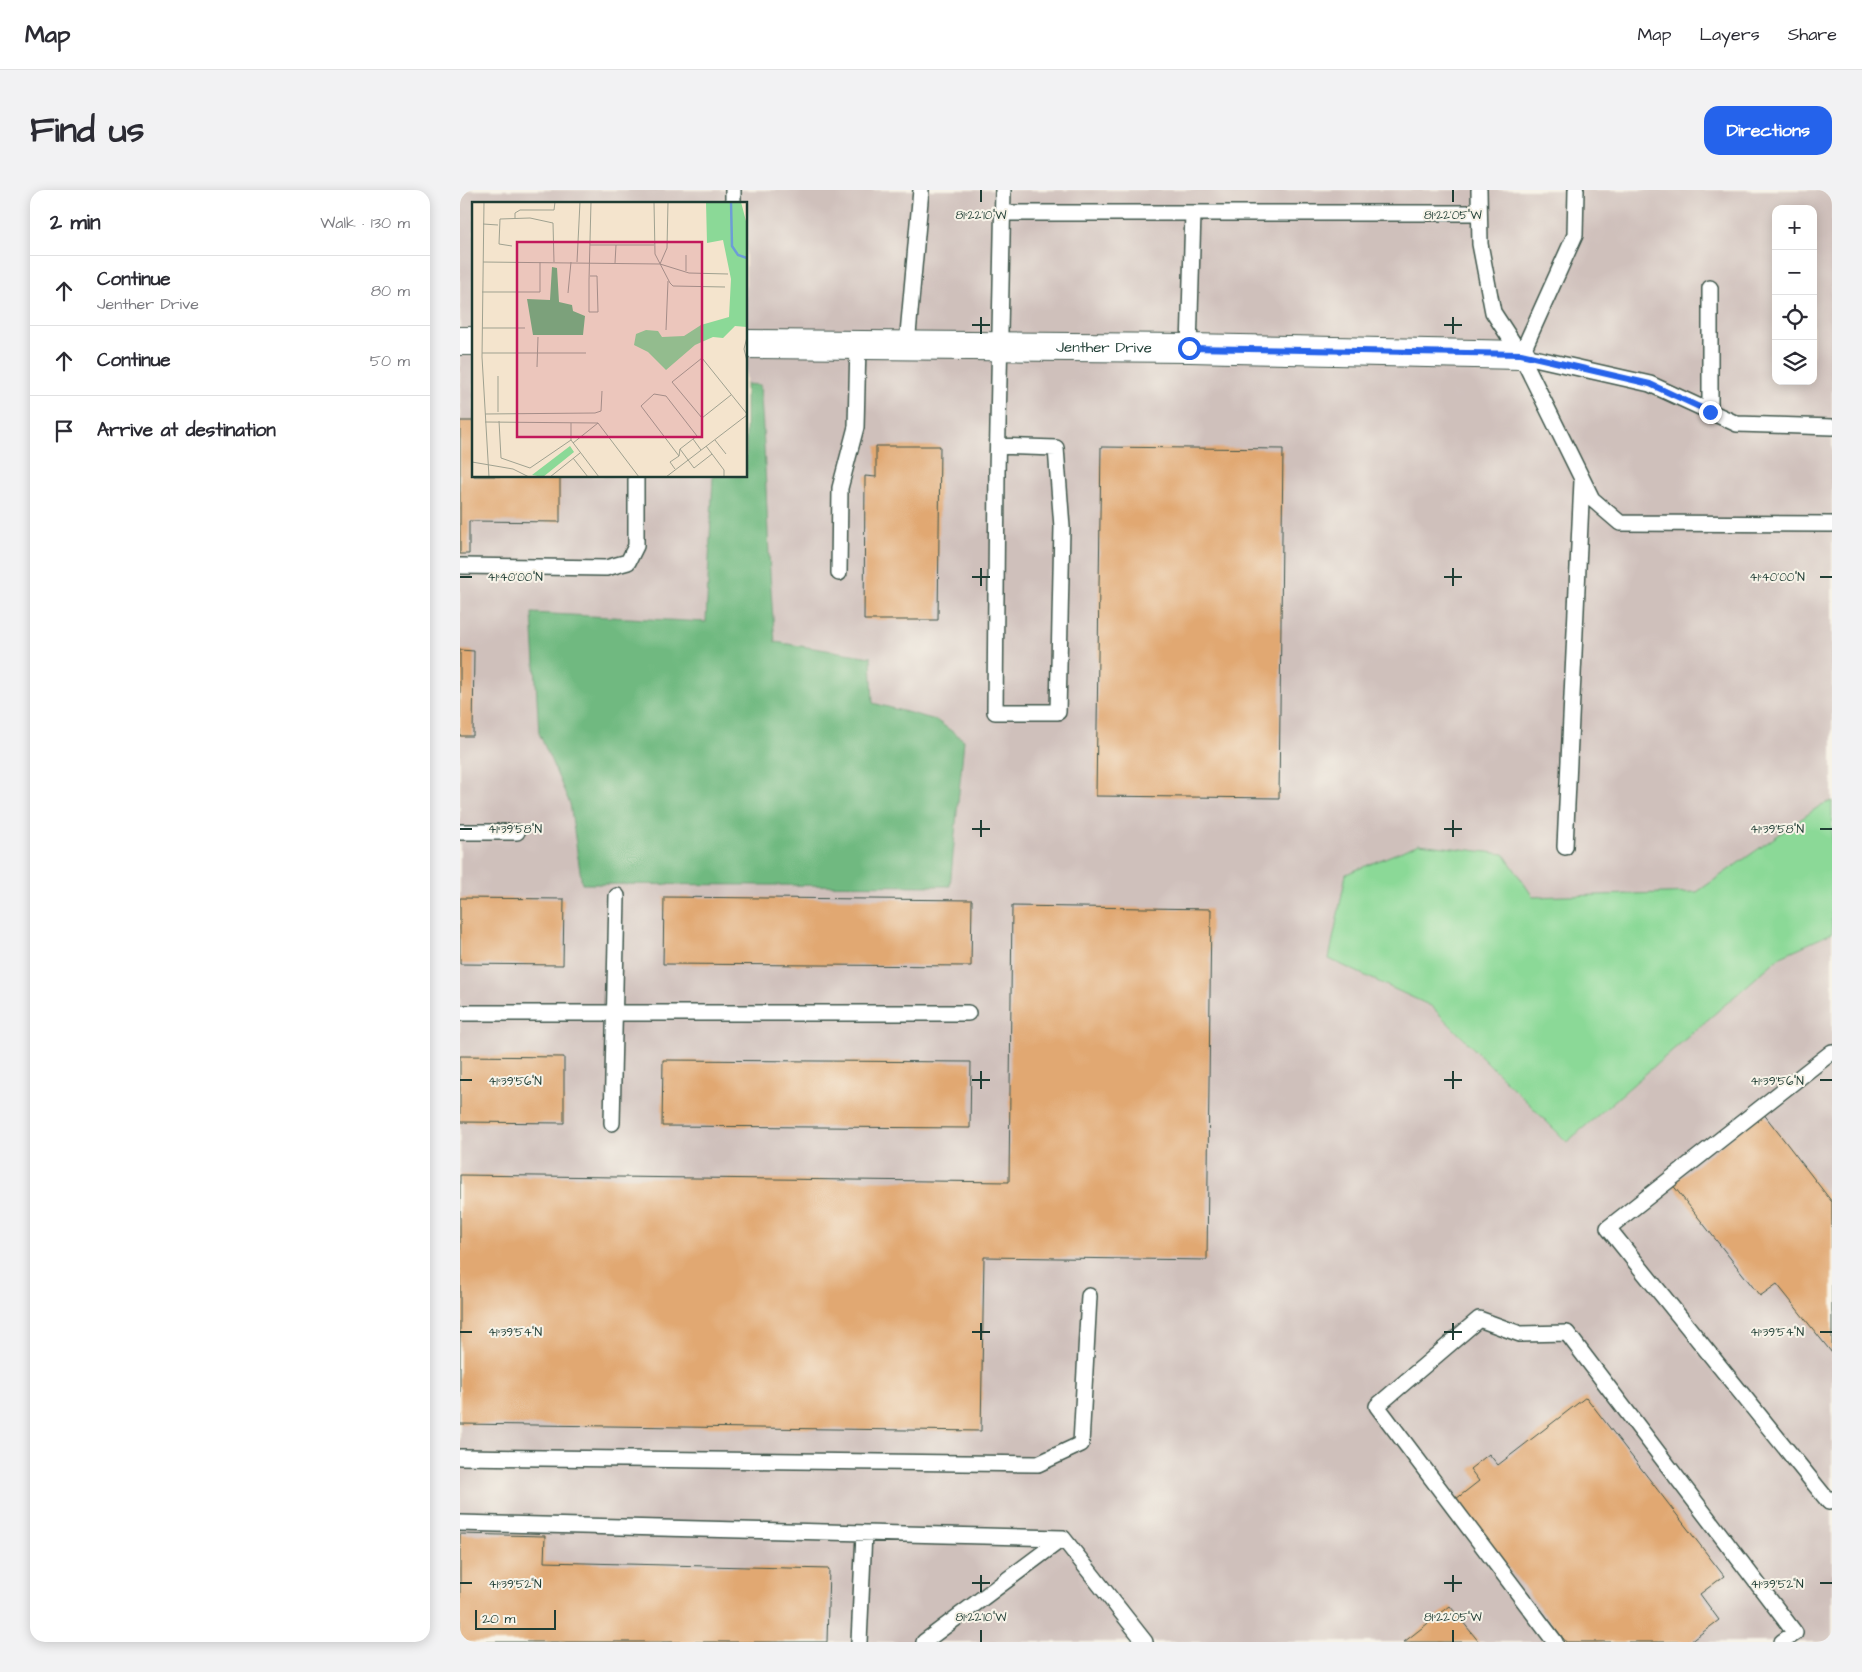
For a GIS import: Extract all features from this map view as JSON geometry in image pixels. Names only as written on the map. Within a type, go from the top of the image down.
[{"type":"street","name":"Jenther Drive","points":[[748,344],[1189,348],[1521,354]]},
{"type":"lane","points":[[907,345],[920,190]]},
{"type":"lane","points":[[998,446],[1056,448],[1062,527],[1058,712],[995,712],[998,446],[1004,190]]},
{"type":"lane","points":[[1479,190],[1480,244],[1493,312],[1521,354],[1592,500],[1620,523],[1832,524]]},
{"type":"lane","points":[[1521,354],[1575,235],[1576,190]]},
{"type":"lane","points":[[1003,213],[1479,213]]},
{"type":"lane","points":[[1189,348],[1193,213]]},
{"type":"lane","points":[[1710,288],[1710,412]]},
{"type":"lane","points":[[839,573],[840,488],[856,428],[858,345]]},
{"type":"lane","points":[[1521,354],[1650,384],[1737,424],[1832,426]]},
{"type":"lane","points":[[460,566],[606,568],[628,562],[636,546],[636,478]]},
{"type":"lane","points":[[1565,847],[1582,480]]},
{"type":"lane","points":[[460,832],[517,832]]},
{"type":"lane","points":[[612,1123],[617,896]]},
{"type":"lane","points":[[460,1013],[968,1013]]},
{"type":"lane","points":[[1832,1052],[1608,1228],[1828,1502],[1832,1499]]},
{"type":"lane","points":[[460,1457],[1038,1464],[1081,1444],[1089,1296]]},
{"type":"lane","points":[[1555,1642],[1377,1406],[1479,1319],[1520,1334],[1567,1333],[1795,1633],[1782,1642]]},
{"type":"lane","points":[[460,1523],[1063,1538]]},
{"type":"lane","points":[[859,1642],[864,1533]]},
{"type":"lane","points":[[924,1642],[1063,1538]]},
{"type":"lane","points":[[1063,1538],[1145,1642]]},
{"type":"shaded area","points":[[460,190],[1832,190],[1832,1642],[460,1642]]},
{"type":"green space","points":[[748,384],[760,385],[775,642],[871,657],[873,703],[936,720],[964,740],[950,886],[582,884],[570,804],[539,733],[532,613],[706,622],[713,478],[748,478]]},
{"type":"green space","points":[[1832,801],[1832,933],[1781,956],[1567,1142],[1431,1006],[1329,959],[1346,874],[1419,844],[1504,854],[1533,897],[1697,892],[1821,805]]},
{"type":"building","points":[[460,421],[472,421],[472,478],[560,478],[560,522],[469,521],[469,554],[460,554]]},
{"type":"building","points":[[876,446],[940,446],[938,620],[864,620],[865,476],[876,477]]},
{"type":"building","points":[[1101,447],[1283,449],[1279,798],[1096,796]]},
{"type":"building","points":[[460,650],[474,651],[473,736],[460,736]]},
{"type":"building","points":[[664,897],[972,900],[971,966],[663,964]]},
{"type":"building","points":[[460,898],[564,899],[563,965],[460,964]]},
{"type":"building","points":[[1012,906],[1211,909],[1207,1260],[984,1257],[981,1431],[460,1424],[460,1175],[1009,1182]]},
{"type":"building","points":[[460,1056],[564,1057],[564,1123],[460,1122]]},
{"type":"building","points":[[663,1060],[971,1062],[970,1128],[662,1126]]},
{"type":"building","points":[[1763,1113],[1832,1202],[1832,1353],[1777,1284],[1760,1296],[1672,1184]]},
{"type":"building","points":[[1586,1397],[1724,1576],[1700,1594],[1719,1620],[1690,1642],[1566,1642],[1456,1499],[1479,1481],[1470,1469],[1489,1454],[1498,1465]]},
{"type":"building","points":[[460,1534],[545,1536],[544,1562],[829,1569],[827,1642],[460,1642]]},
{"type":"building","points":[[1450,1606],[1479,1642],[1404,1642]]},
{"type":"route","points":[[1189,348],[1521,354],[1650,384],[1710,412]]}]
